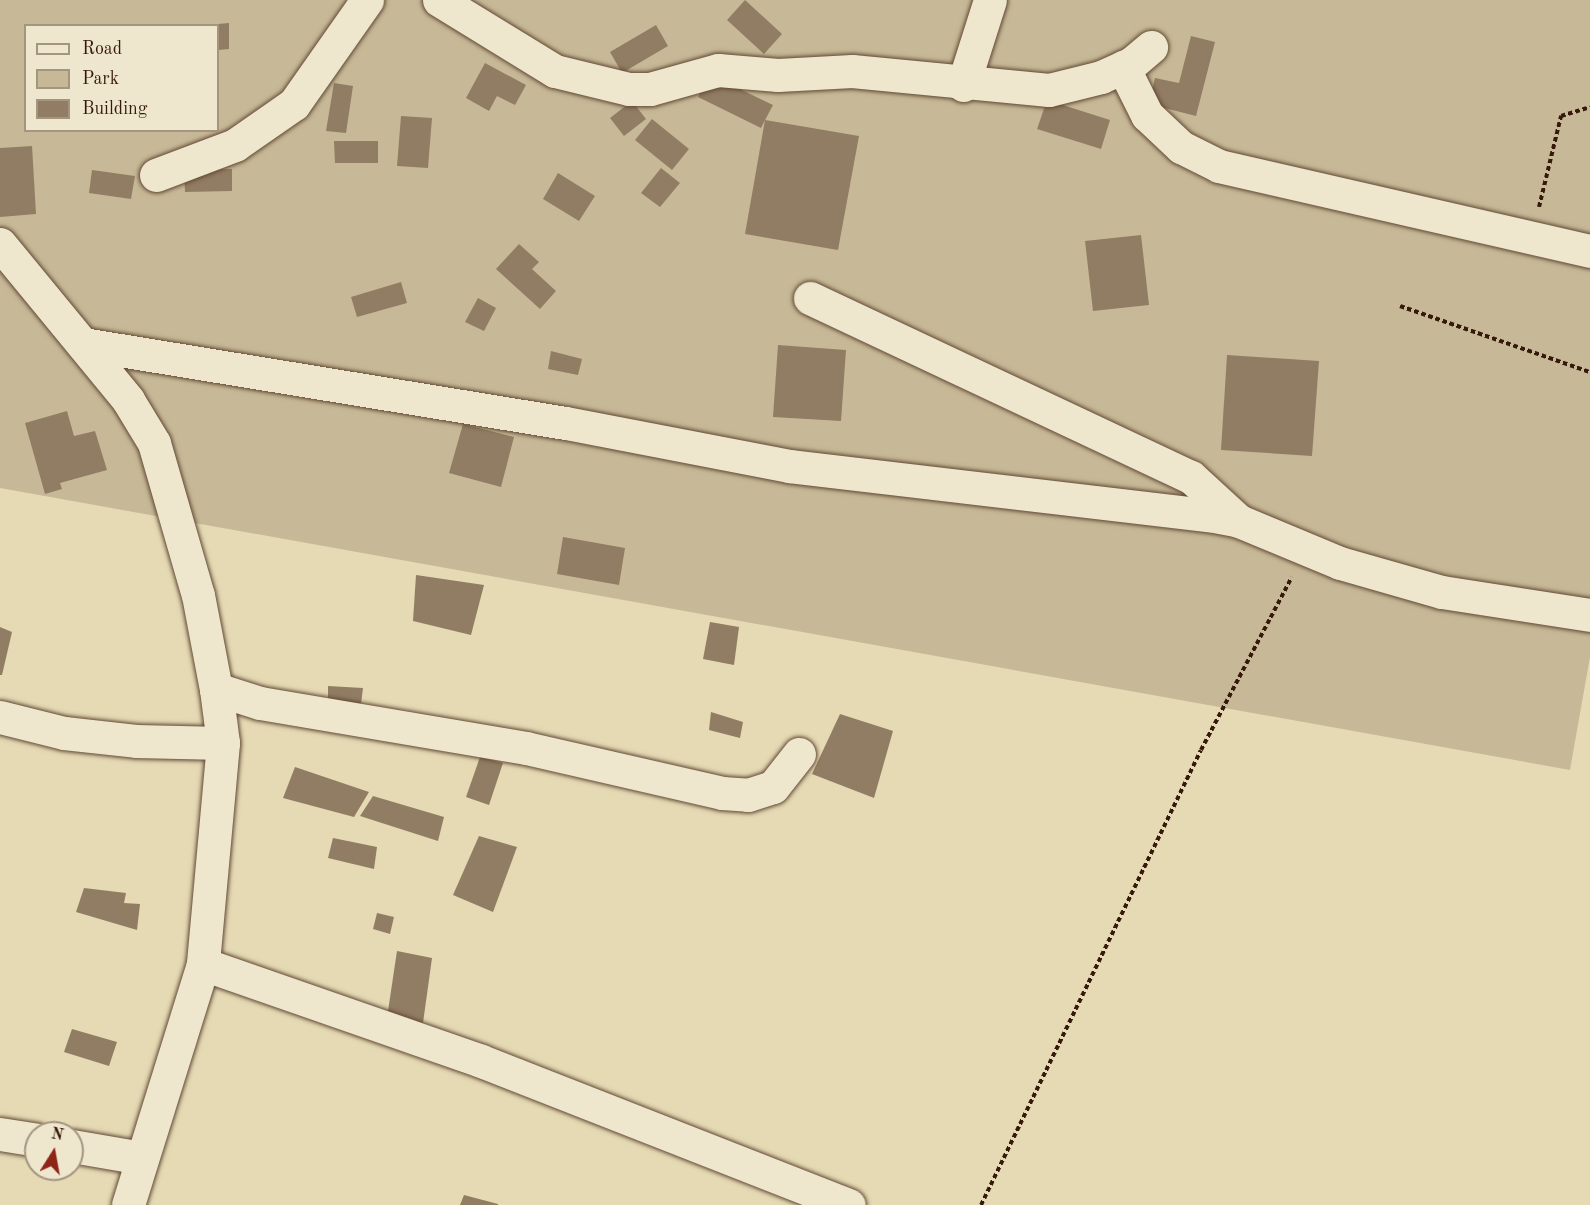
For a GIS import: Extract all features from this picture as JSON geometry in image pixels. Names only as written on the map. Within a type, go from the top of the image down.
[{"type":"street","points":[[156,175],[235,145],[294,104],[367,0]]},
{"type":"street","points":[[439,0],[555,71],[629,89],[650,89],[718,70],[778,75],[852,71],[963,85],[1049,90],[1123,67],[1151,47]]},
{"type":"street","points":[[963,85],[990,0]]},
{"type":"street","points":[[1123,67],[1147,115],[1181,147],[1219,166],[1590,251]]},
{"type":"street","points":[[0,244],[84,344],[154,442],[198,595],[216,689],[223,743],[203,964],[128,1205]]},
{"type":"street","points":[[810,298],[1191,477],[1239,521]]},
{"type":"street","points":[[84,344],[543,419],[789,466],[1239,521],[1307,549],[1442,592],[1590,615]]},
{"type":"street","points":[[216,689],[260,703],[526,748],[722,793],[748,795],[773,787],[799,754]]},
{"type":"street","points":[[0,717],[64,733],[136,741],[223,743]]},
{"type":"street","points":[[203,964],[447,1048],[849,1205]]},
{"type":"street","points":[[0,1134],[24,1138]]},
{"type":"street","points":[[84,1148],[142,1158]]},
{"type":"path","points":[[1533,237],[1556,126],[1565,111],[1590,107]]},
{"type":"path","points":[[1400,306],[1590,372]]},
{"type":"path","points":[[981,1205],[1201,750],[1307,549]]},
{"type":"green space","points":[[0,0],[1590,0],[1590,657],[1570,770],[0,488]]},
{"type":"building","points":[[745,0],[782,34],[764,54],[727,20]]},
{"type":"building","points":[[229,23],[229,49],[219,50],[218,24]]},
{"type":"building","points":[[656,25],[668,46],[622,73],[610,52]]},
{"type":"building","points":[[1191,36],[1215,42],[1196,116],[1149,104],[1155,78],[1179,83]]},
{"type":"building","points":[[485,63],[526,85],[515,105],[497,96],[489,111],[466,98]]},
{"type":"building","points":[[709,74],[773,105],[761,128],[698,97]]},
{"type":"building","points":[[334,83],[353,86],[346,133],[326,131]]},
{"type":"building","points":[[1047,100],[1110,120],[1101,149],[1037,129]]},
{"type":"building","points":[[632,101],[646,119],[624,136],[610,118]]},
{"type":"building","points":[[401,116],[432,118],[428,168],[397,166]]},
{"type":"building","points":[[652,119],[689,149],[672,170],[635,140]]},
{"type":"building","points":[[765,120],[859,136],[838,250],[745,234]]},
{"type":"building","points":[[334,141],[378,141],[378,163],[335,163]]},
{"type":"building","points":[[32,146],[36,214],[0,217],[0,148]]},
{"type":"building","points":[[661,168],[680,183],[660,207],[641,193]]},
{"type":"building","points":[[232,169],[232,191],[185,192],[184,170]]},
{"type":"building","points":[[92,170],[135,176],[131,199],[89,193]]},
{"type":"building","points":[[558,173],[595,196],[579,221],[543,199]]},
{"type":"building","points":[[1141,235],[1149,305],[1093,311],[1085,241]]},
{"type":"building","points":[[519,244],[539,262],[532,269],[556,291],[540,309],[496,269]]},
{"type":"building","points":[[401,282],[407,303],[357,317],[351,297]]},
{"type":"building","points":[[478,298],[496,308],[484,331],[465,322]]},
{"type":"building","points":[[778,345],[846,350],[841,421],[773,417]]},
{"type":"building","points":[[551,351],[582,359],[578,375],[548,369]]},
{"type":"building","points":[[1227,355],[1319,361],[1312,456],[1221,450]]},
{"type":"building","points":[[67,411],[74,436],[95,431],[107,470],[60,483],[62,489],[45,494],[25,423]]},
{"type":"building","points":[[463,424],[514,437],[501,487],[449,473]]},
{"type":"building","points":[[563,537],[625,548],[619,585],[557,574]]},
{"type":"building","points":[[416,575],[484,585],[471,635],[413,621]]},
{"type":"building","points":[[710,622],[739,627],[734,665],[703,659]]},
{"type":"building","points":[[0,627],[12,632],[2,675],[0,675]]},
{"type":"building","points":[[328,686],[363,688],[361,704],[328,701]]},
{"type":"building","points":[[711,712],[743,722],[740,738],[709,730]]},
{"type":"building","points":[[840,714],[893,731],[874,798],[812,774]]},
{"type":"building","points":[[480,757],[503,763],[489,805],[466,797]]},
{"type":"building","points":[[295,767],[369,792],[354,817],[283,798]]},
{"type":"building","points":[[373,796],[444,817],[438,841],[360,816]]},
{"type":"building","points":[[479,836],[517,847],[493,912],[453,895]]},
{"type":"building","points":[[333,838],[377,847],[374,869],[328,858]]},
{"type":"building","points":[[84,888],[126,893],[124,903],[140,904],[137,930],[76,912]]},
{"type":"building","points":[[377,913],[394,917],[390,934],[373,929]]},
{"type":"building","points":[[397,951],[432,958],[423,1023],[388,1011]]},
{"type":"building","points":[[72,1029],[117,1042],[109,1066],[64,1052]]},
{"type":"building","points":[[464,1195],[498,1204],[498,1205],[460,1205]]}]
